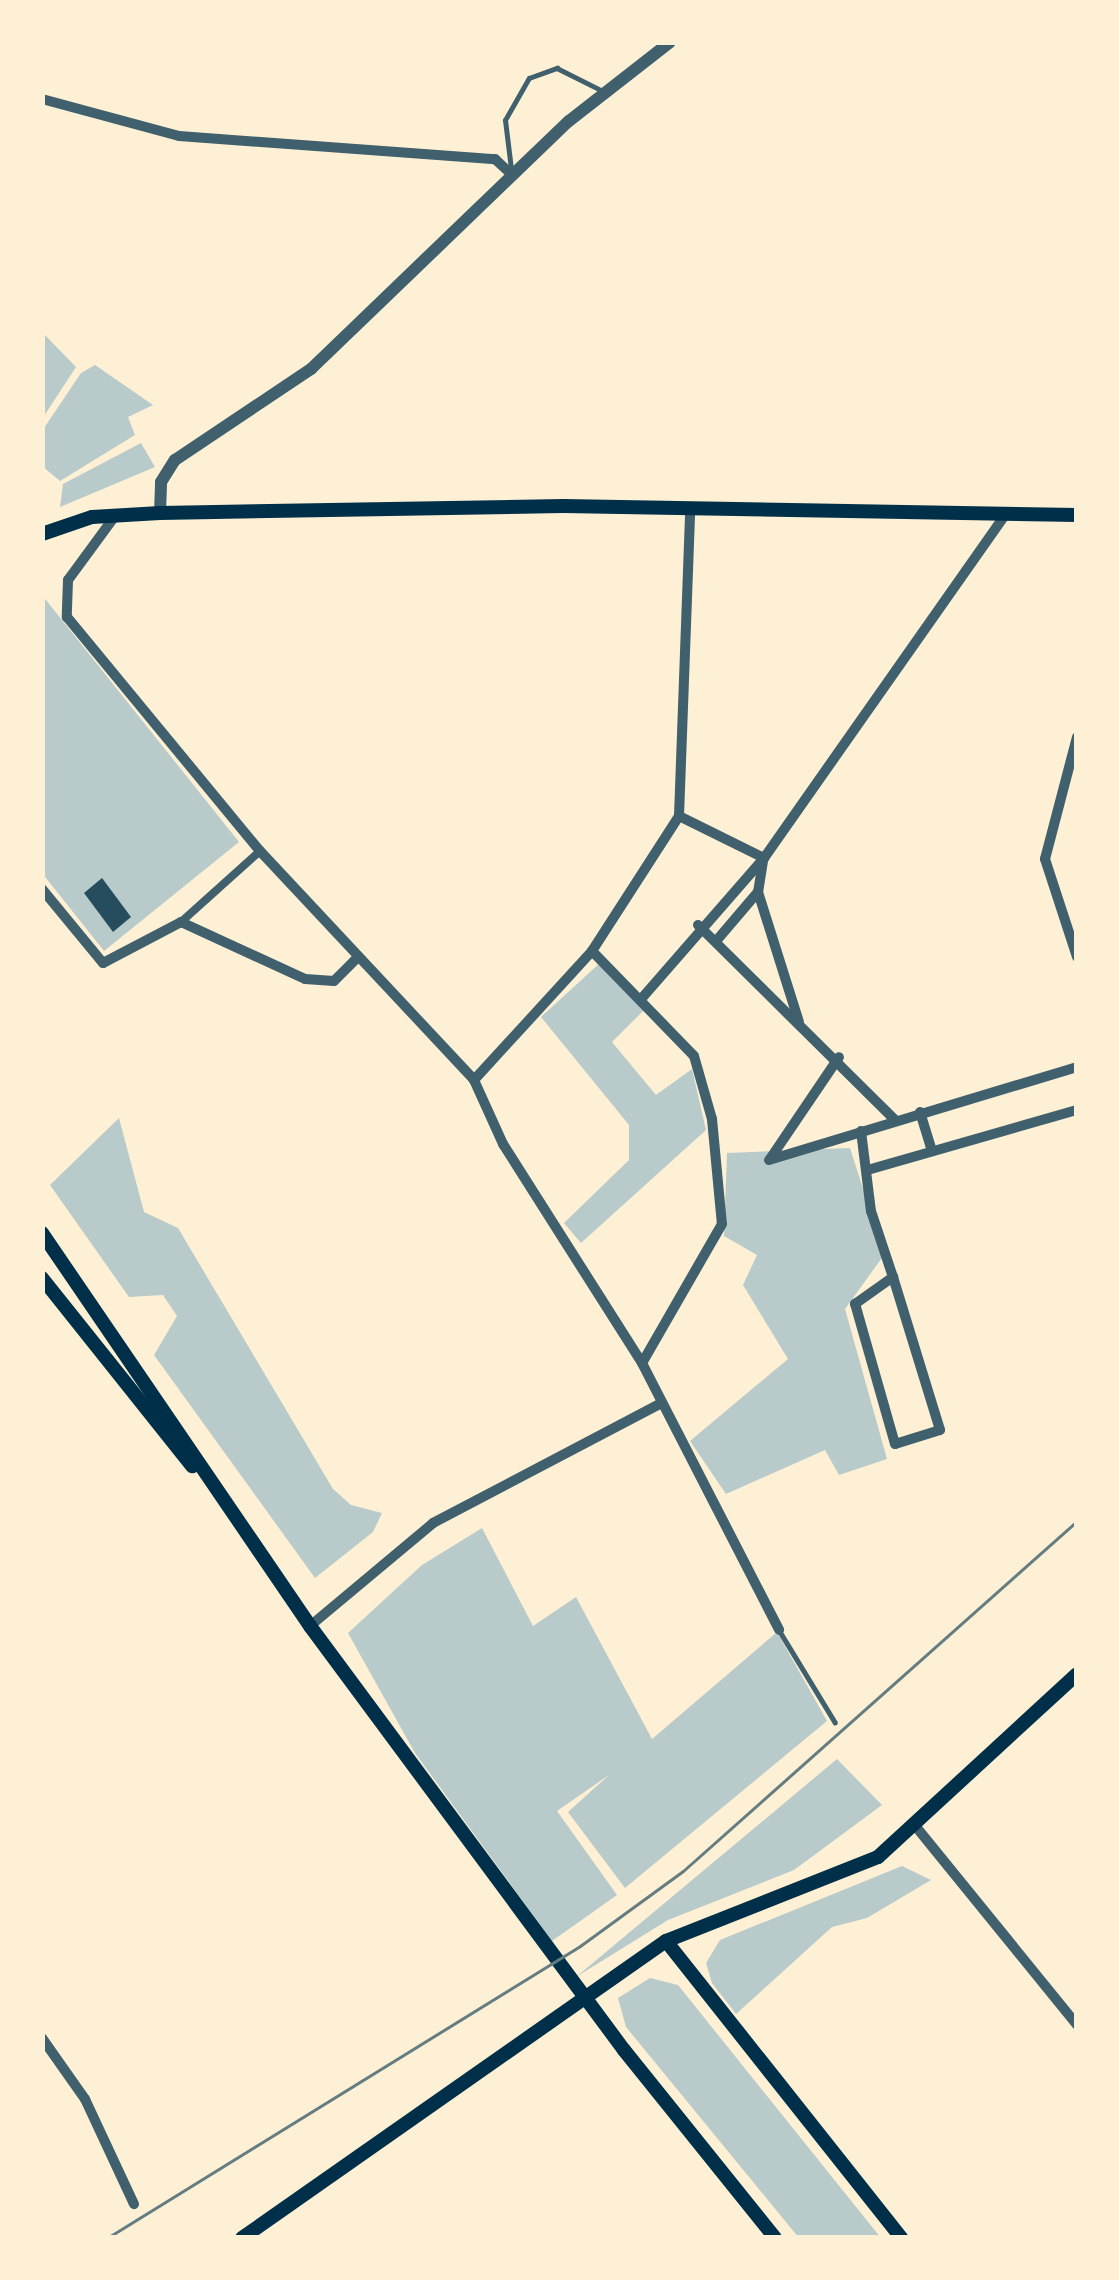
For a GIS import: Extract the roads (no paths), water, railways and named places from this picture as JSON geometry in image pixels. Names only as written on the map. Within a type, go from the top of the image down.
[{"type":"main road","points":[[42,534],[116,515],[160,513],[690,509],[1003,518],[1077,515]]},
{"type":"main road","points":[[42,1234],[135,1360],[222,1502]]},
{"type":"main road","points":[[42,1278],[222,1502],[624,2050],[776,2238]]},
{"type":"main road","points":[[242,2238],[666,1941],[863,1865],[917,1828],[1077,1673]]},
{"type":"main road","points":[[666,1941],[901,2238]]},
{"type":"street","points":[[160,513],[161,482],[175,460],[311,369],[512,175],[607,90],[670,42]]},
{"type":"street","points":[[42,99],[179,136],[495,159],[512,175]]},
{"type":"street","points":[[474,1080],[592,951],[679,816],[690,509]]},
{"type":"street","points":[[116,515],[68,580],[68,617],[260,851],[474,1080],[503,1144],[642,1363],[779,1630]]},
{"type":"street","points":[[642,998],[698,925],[764,858],[1003,518]]},
{"type":"street","points":[[1077,737],[1045,859],[1074,935],[1077,957]]},
{"type":"street","points":[[679,816],[764,858]]},
{"type":"street","points":[[42,889],[103,963],[181,922],[260,851]]},
{"type":"street","points":[[764,858],[758,892],[800,1022]]},
{"type":"street","points":[[717,940],[758,892]]},
{"type":"street","points":[[181,922],[305,979],[334,981],[358,957]]},
{"type":"street","points":[[698,925],[717,940],[782,1016],[800,1022],[839,1057],[895,1120]]},
{"type":"street","points":[[592,951],[642,998],[702,1071],[722,1224],[642,1363]]},
{"type":"street","points":[[839,1057],[769,1160],[1077,1067]]},
{"type":"street","points":[[871,1168],[1077,1110]]},
{"type":"street","points":[[920,1112],[932,1151]]},
{"type":"street","points":[[861,1131],[871,1168],[871,1211],[893,1277],[940,1430],[895,1444],[856,1304],[893,1277]]},
{"type":"street","points":[[310,1626],[433,1522],[660,1403]]},
{"type":"street","points":[[917,1828],[1077,2024]]},
{"type":"street","points":[[44,2046],[86,2098],[134,2204]]},
{"type":"lane","points":[[512,175],[506,120],[529,79],[557,68],[607,90]]},
{"type":"lane","points":[[779,1630],[835,1722]]},
{"type":"tram line","points":[[107,2238],[580,1946],[683,1871],[1077,1521]]}]
